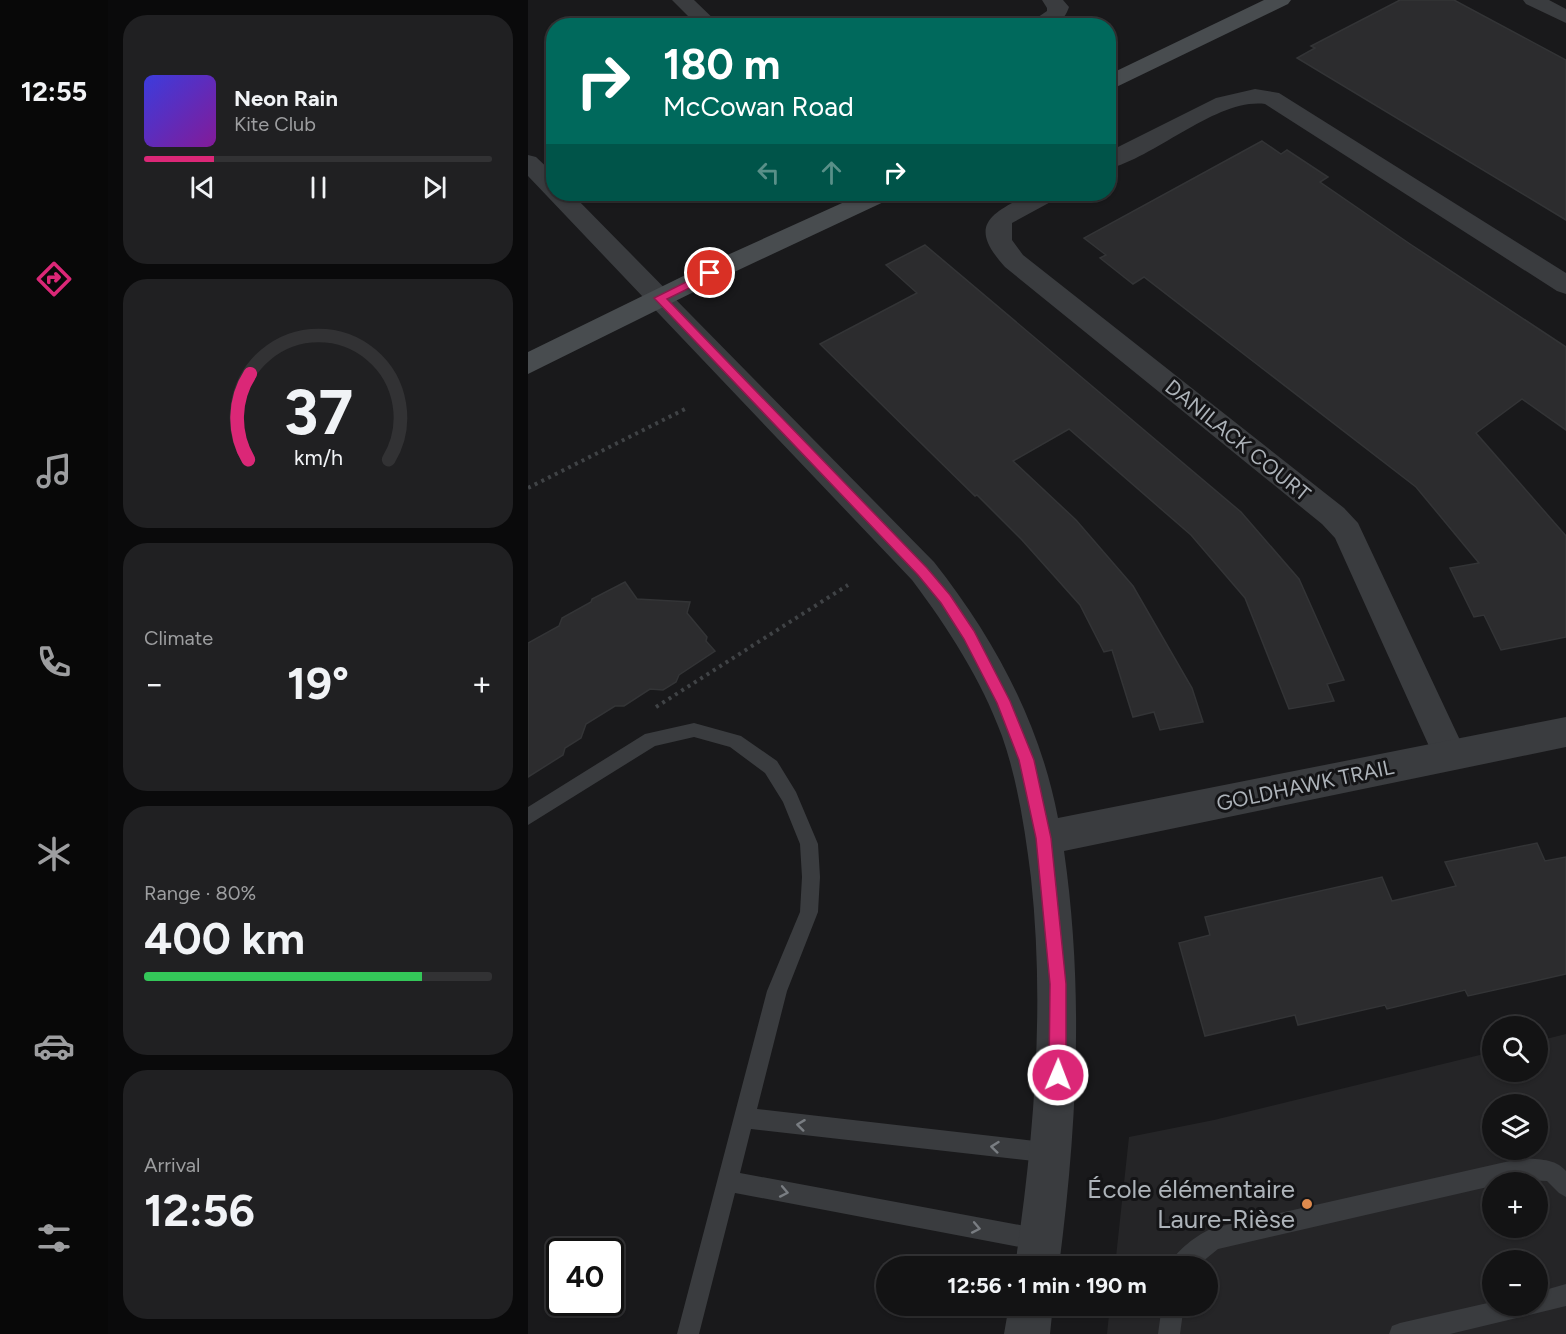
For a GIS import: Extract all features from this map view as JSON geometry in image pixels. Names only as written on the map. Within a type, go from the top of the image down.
[{"type":"main road","points":[[1116,80],[1281,0]]},
{"type":"main road","points":[[528,364],[660,298],[867,201]]},
{"type":"street","points":[[682,0],[702,18]]},
{"type":"street","points":[[1051,18],[1058,7],[1052,0]]},
{"type":"street","points":[[1533,0],[1566,17]]},
{"type":"street","points":[[1116,158],[1224,103],[1255,96],[1271,98],[1566,285]]},
{"type":"street","points":[[528,162],[546,180]]},
{"type":"street","points":[[566,201],[889,535],[945,599],[976,647],[1016,730],[1026,760],[1044,838],[1058,984],[1058,1075],[1053,1153],[1039,1253]]},
{"type":"street","name":"DANILACK COURT","points":[[1034,201],[1004,217],[999,224],[996,236],[1000,246],[1014,261],[1333,516],[1347,531],[1450,755]]},
{"type":"street","name":"GOLDHAWK TRAIL","points":[[1044,838],[1566,732]]},
{"type":"street","points":[[1027,1334],[1029,1316]]},
{"type":"lane","points":[[528,817],[651,739],[694,730],[735,741],[771,767],[790,798],[809,844],[811,877],[809,912],[777,991],[688,1334]]},
{"type":"lane","points":[[743,1118],[1053,1153]]},
{"type":"lane","points":[[1192,1256],[1213,1239],[1523,1169],[1552,1171],[1566,1186]]},
{"type":"lane","points":[[727,1181],[1039,1253]]},
{"type":"lane","points":[[1548,1300],[1566,1295]]},
{"type":"lane","points":[[1169,1334],[1171,1316]]},
{"type":"lane","points":[[1400,1334],[1482,1316]]},
{"type":"path","points":[[528,488],[687,408]]},
{"type":"path","points":[[648,712],[848,585]]},
{"type":"shaded area","name":"École élémentaire Laure-Rièse","points":[[1566,1034],[1566,1334],[1107,1334],[1109,1316],[1218,1316],[1218,1256],[1116,1256],[1129,1137],[1214,1120],[1482,1054],[1482,1082],[1548,1082],[1548,1038]]},
{"type":"building","points":[[1400,0],[1454,0],[1566,60],[1566,220],[1297,58],[1315,48],[1311,46]]},
{"type":"building","points":[[1262,141],[1281,154],[1287,150],[1328,177],[1320,182],[1566,347],[1566,430],[1522,399],[1476,433],[1566,536],[1566,637],[1501,650],[1484,615],[1474,617],[1450,568],[1479,563],[1416,487],[1144,277],[1133,284],[1100,258],[1106,255],[1084,238]]},
{"type":"building","points":[[925,245],[1241,512],[1299,579],[1344,680],[1327,684],[1334,701],[1289,709],[1245,598],[1191,535],[1069,429],[1013,461],[1076,520],[1133,586],[1192,688],[1203,722],[1160,730],[1154,712],[1133,717],[1112,650],[1104,652],[1080,605],[1022,540],[820,344],[917,293],[886,265]]},
{"type":"building","points":[[625,582],[637,599],[690,602],[687,613],[707,637],[706,641],[715,651],[679,675],[676,682],[663,690],[650,689],[624,706],[615,706],[586,724],[581,738],[565,748],[563,755],[528,777],[528,643],[559,626],[562,618],[591,602],[592,599]]},
{"type":"building","points":[[1537,843],[1545,861],[1566,857],[1566,974],[1468,996],[1465,990],[1387,1009],[1385,1005],[1298,1025],[1295,1015],[1205,1036],[1179,943],[1210,935],[1205,917],[1382,877],[1392,901],[1456,886],[1445,862]]},
{"type":"place","name":"École élémentaire Laure-Rièse","points":[[1307,1204]]},
{"type":"route","points":[[710,273],[660,298],[922,572],[945,599],[969,635],[1004,701],[1026,760],[1044,838],[1058,984],[1058,1075]]}]
